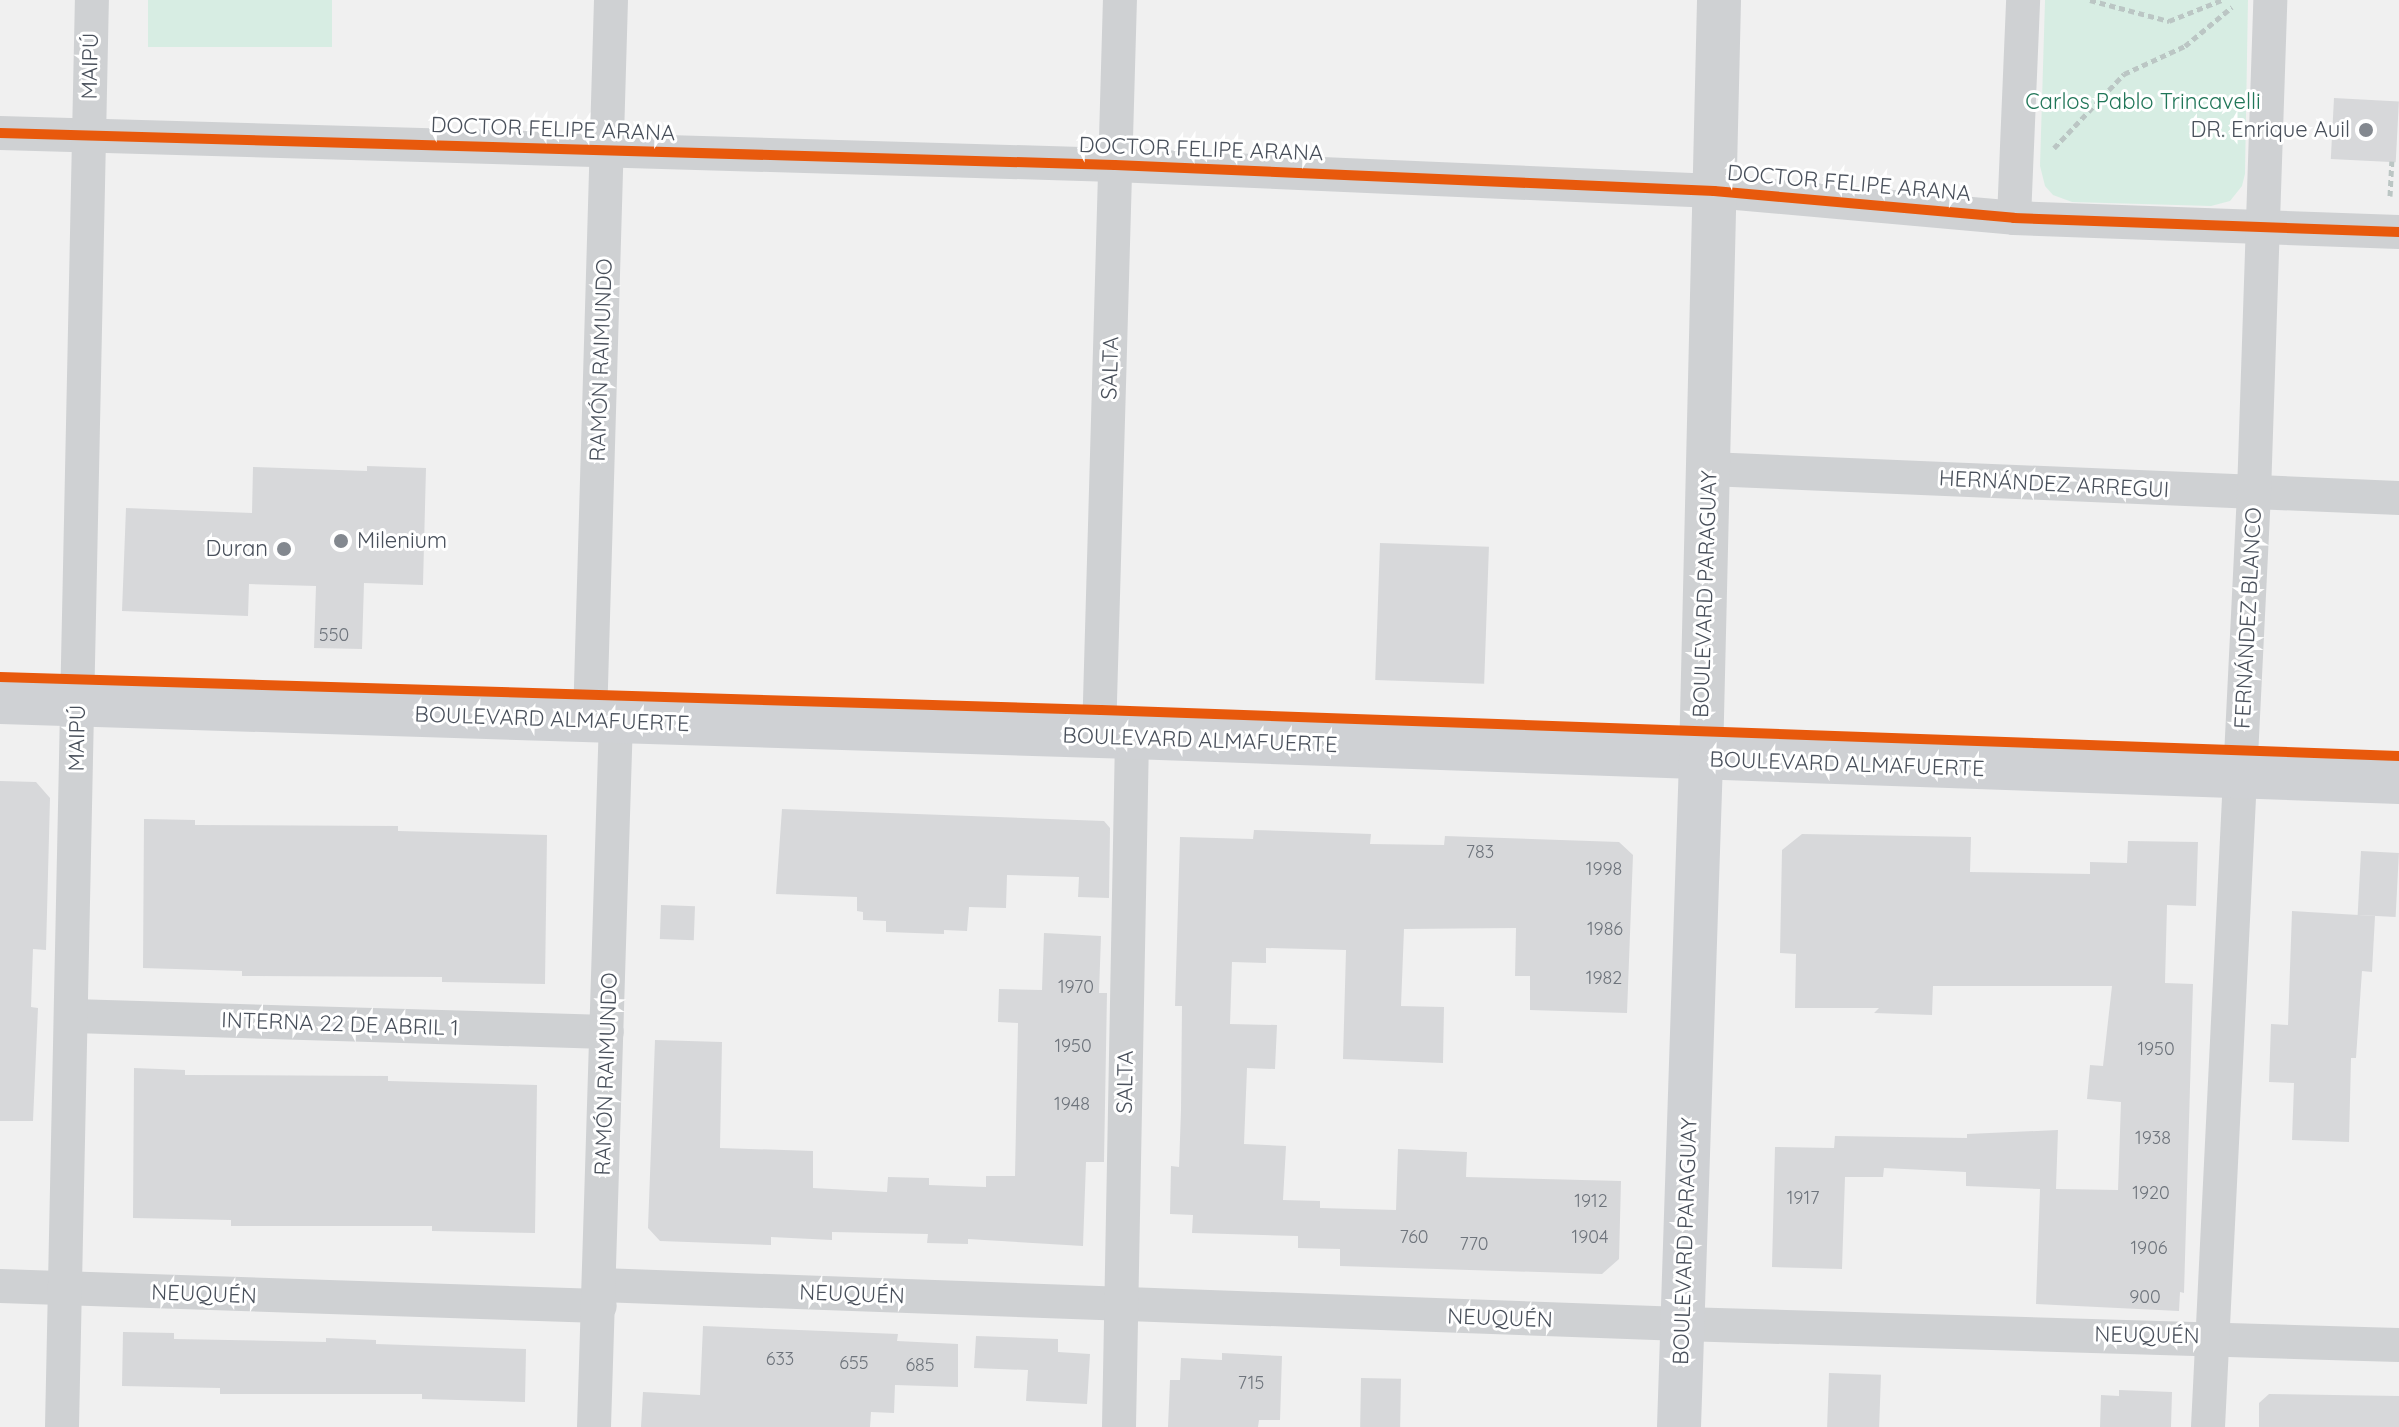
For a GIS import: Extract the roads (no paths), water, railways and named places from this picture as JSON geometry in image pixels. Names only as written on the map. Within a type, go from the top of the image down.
[{"type":"main road","name":"BOULEVARD ALMAFUERTE","points":[[0,702],[1116,736],[2399,782]]},
{"type":"main road","name":"BOULEVARD PARAGUAY","points":[[1679,1427],[1701,759]]},
{"type":"street","name":"MAIPÚ","points":[[62,1427],[92,0]]},
{"type":"street","name":"RAMÓN RAIMUNDO","points":[[594,1427],[607,1032],[603,720],[611,0]]},
{"type":"street","name":"SALTA","points":[[1119,1427],[1115,165],[1120,0]]},
{"type":"street","name":"BOULEVARD PARAGUAY","points":[[1701,759],[1719,0]]},
{"type":"street","points":[[2014,218],[2023,0]]},
{"type":"street","name":"FERNÁNDEZ BLANCO","points":[[2208,1427],[2254,493],[2270,0]]},
{"type":"street","name":"DOCTOR FELIPE ARANA","points":[[0,133],[1115,165],[1714,191],[2014,218],[2399,232]]},
{"type":"street","name":"HERNÁNDEZ ARREGUI","points":[[1709,469],[2399,498]]},
{"type":"street","name":"INTERNA 22 DE ABRIL 1","points":[[73,1016],[607,1032]]},
{"type":"street","name":"NEUQUÉN","points":[[0,1286],[1121,1304],[2399,1345]]},
{"type":"place","name":"DR. Enrique Auil","points":[[2366,130]]},
{"type":"place","name":"Milenium","points":[[341,541]]},
{"type":"place","name":"Duran","points":[[284,549]]},
{"type":"park label","name":"Carlos Pablo Trincavelli","points":[[2143,102]]}]
